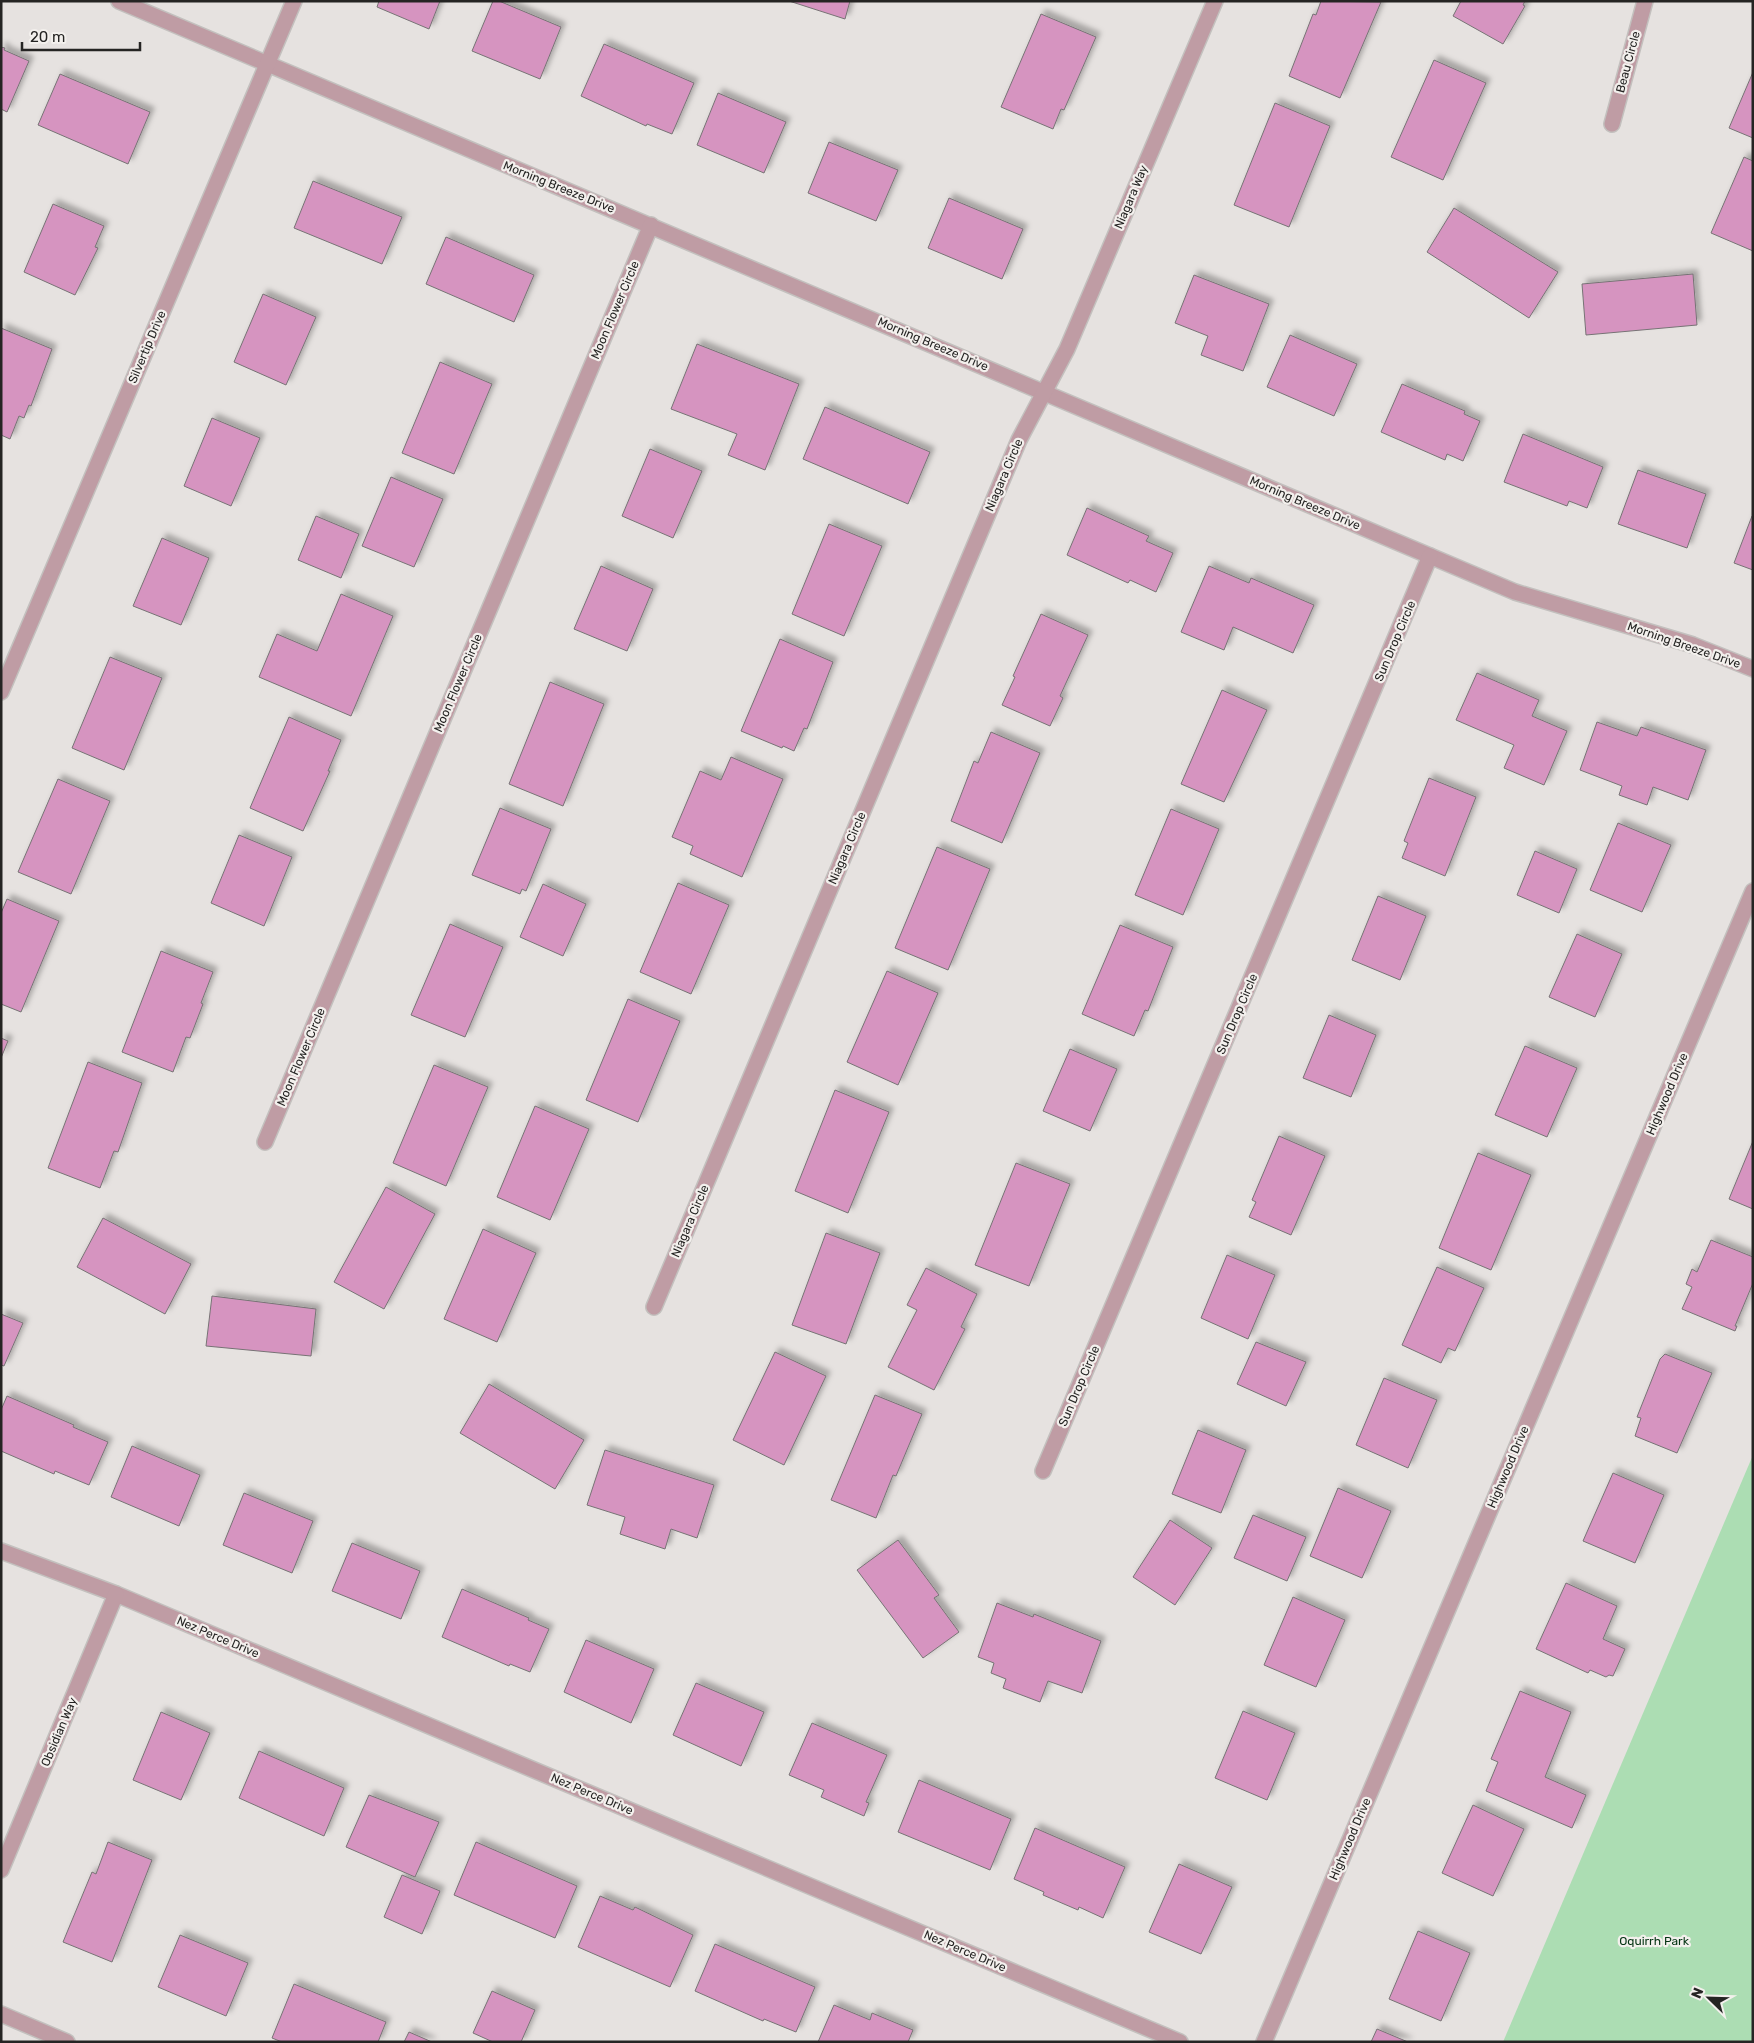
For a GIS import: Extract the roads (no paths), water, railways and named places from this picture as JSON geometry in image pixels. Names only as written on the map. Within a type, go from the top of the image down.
[{"type":"street","name":"Morning Breeze Drive","points":[[118,1],[1515,592],[1693,645],[1753,668]]},
{"type":"street","name":"Silvertip Drive","points":[[1,692],[294,1]]},
{"type":"street","name":"Niagara Way","points":[[1045,392],[1067,349],[1215,1]]},
{"type":"street","name":"Beau Circle","points":[[1612,124],[1645,1]]},
{"type":"street","name":"Moon Flower Circle","points":[[265,1142],[651,225]]},
{"type":"street","name":"Niagara Circle","points":[[654,1307],[1019,440],[1045,392]]},
{"type":"street","name":"Sun Drop Circle","points":[[1043,1471],[1430,556]]},
{"type":"street","name":"Highwood Drive","points":[[1264,2042],[1753,892]]},
{"type":"street","name":"Nez Perce Drive","points":[[1,1551],[116,1594],[1180,2042]]},
{"type":"street","name":"Obsidian Way","points":[[1,1870],[116,1594]]},
{"type":"street","points":[[1,2014],[68,2042]]},
{"type":"park label","name":"Oquirrh Park","points":[[1654,1941]]}]
